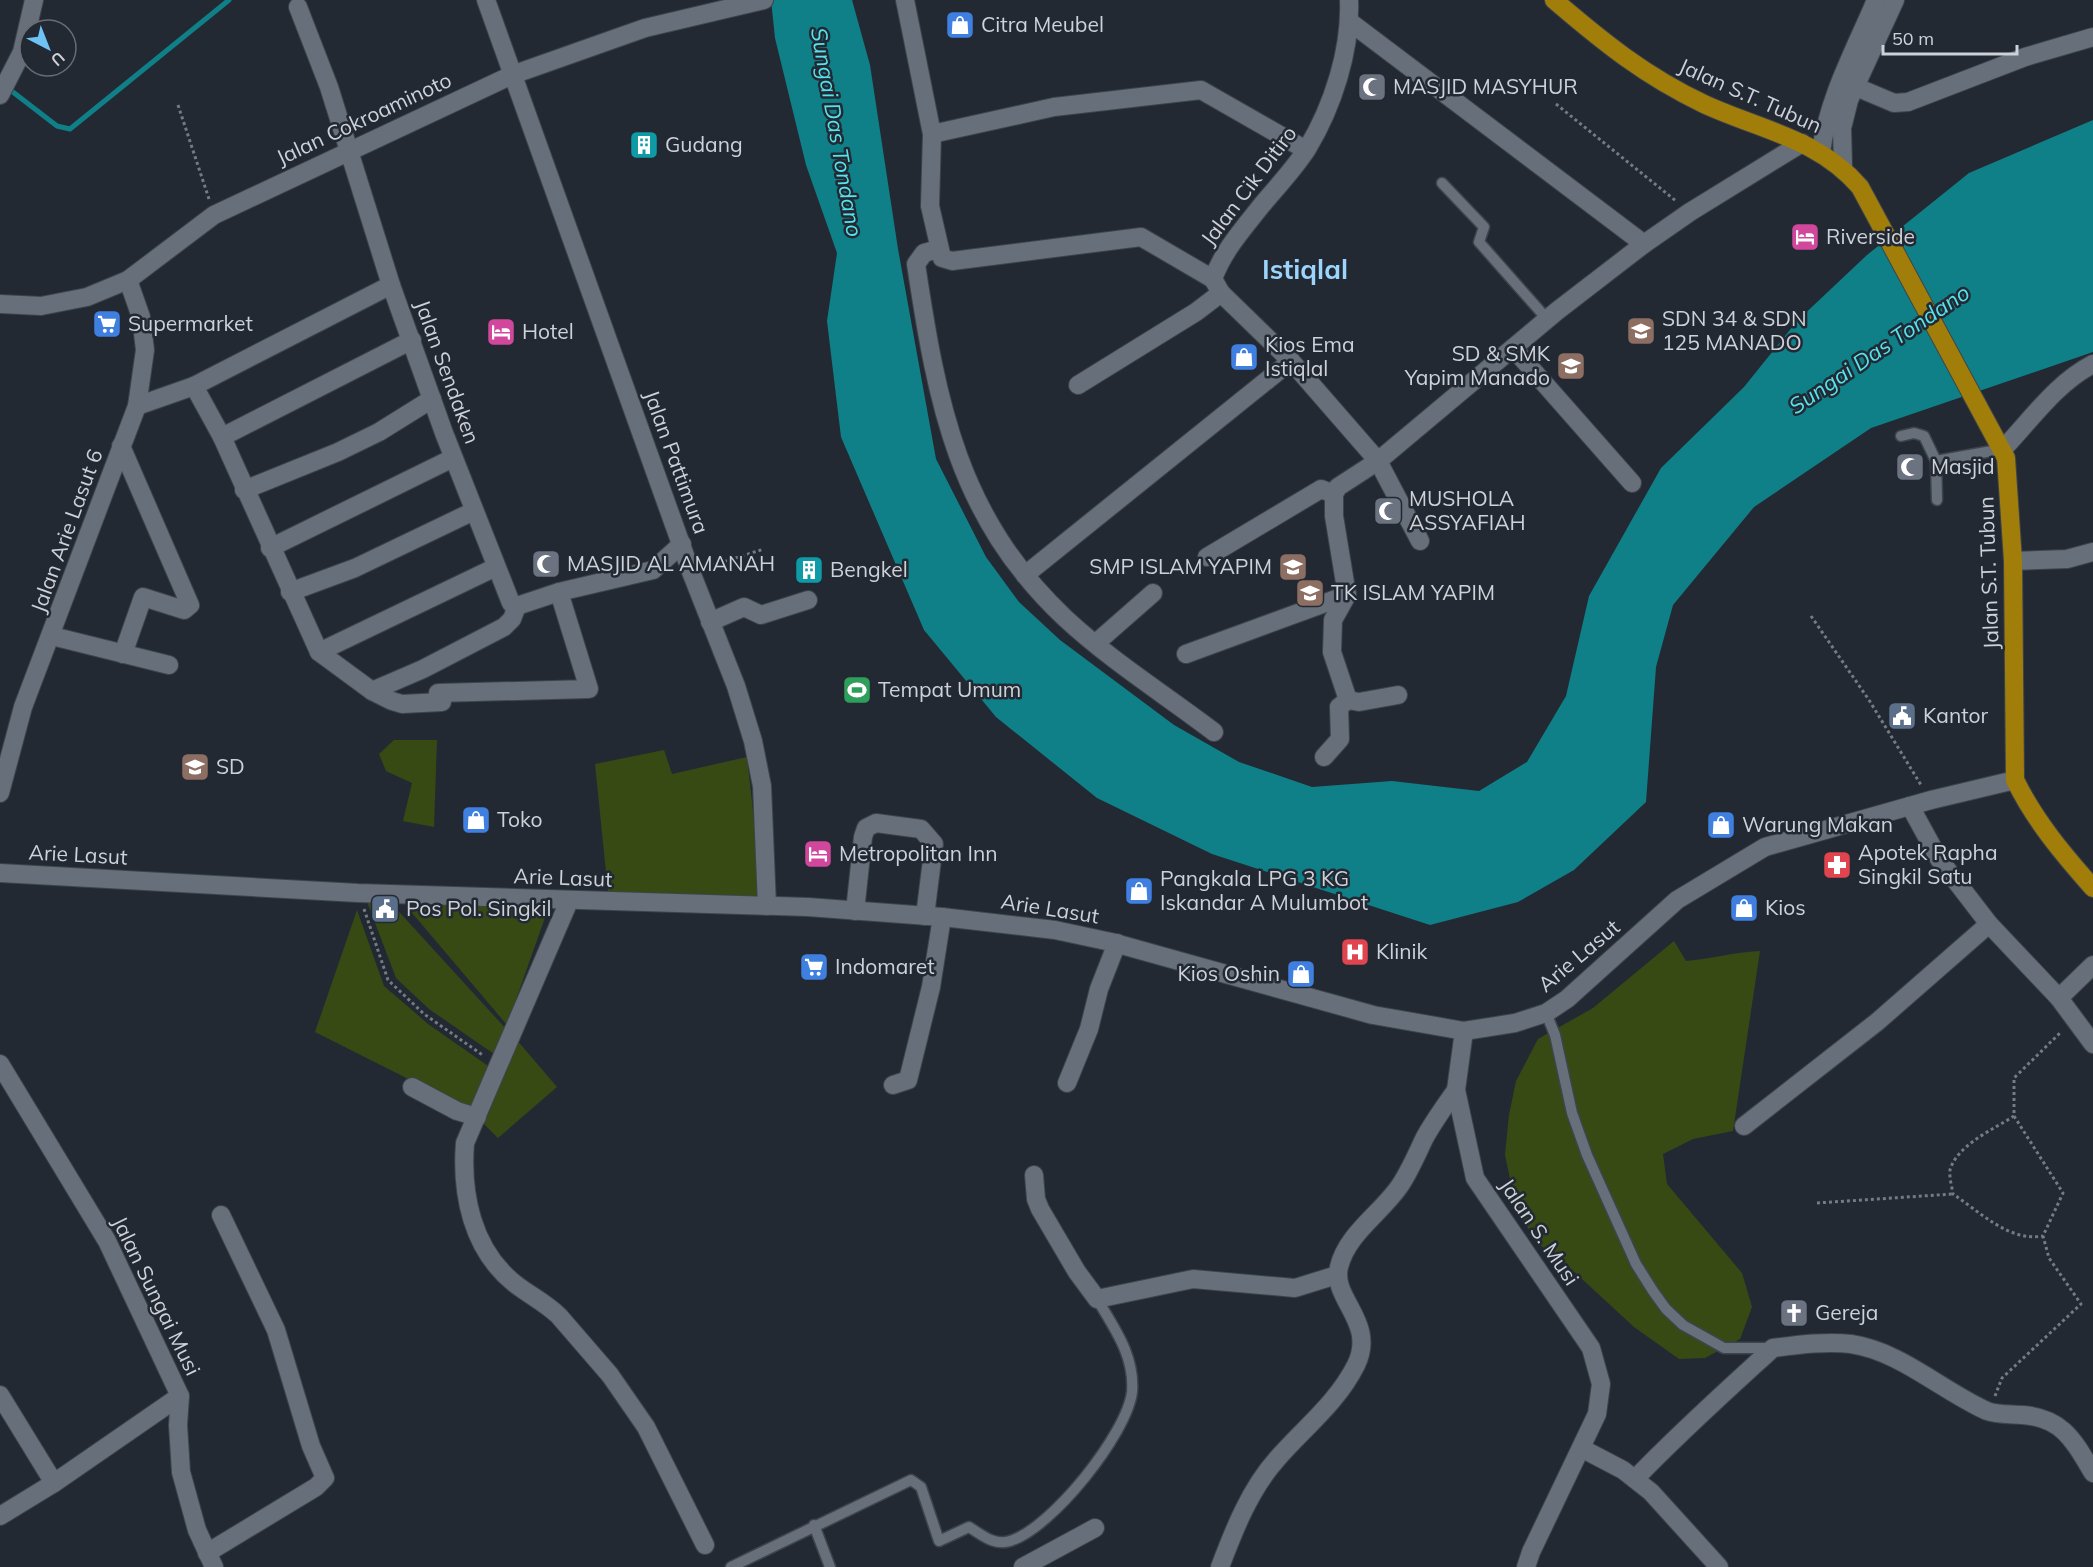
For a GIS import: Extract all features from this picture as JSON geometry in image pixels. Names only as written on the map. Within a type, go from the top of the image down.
[{"type":"highway","name":"Jalan S.T. Tubun","points":[[1554,0],[1617,54],[1664,84],[1705,105],[1821,152]]},
{"type":"highway","points":[[1821,152],[1843,167]]},
{"type":"highway","name":"Jalan S.T. Tubun","points":[[1843,167],[1860,187],[2006,458],[2013,561],[2015,780]]},
{"type":"highway","points":[[2015,780],[2027,804],[2052,841],[2093,888]]},
{"type":"street","points":[[0,95],[28,34],[34,0]]},
{"type":"street","name":"Jalan Pattimura","points":[[486,0],[691,572],[736,686],[753,741],[762,786],[767,906]]},
{"type":"street","name":"Jalan Cokroaminoto","points":[[0,304],[41,306],[87,297],[128,280],[214,215],[512,75],[645,28],[764,0]]},
{"type":"street","points":[[905,0],[932,134],[930,206],[938,249],[942,258],[952,261],[1141,237],[1217,286],[1291,362],[1377,461],[1420,541]]},
{"type":"street","name":"Jalan Cik Ditiro","points":[[1217,286],[1228,248],[1306,150],[1321,123],[1334,88],[1350,22],[1349,0]]},
{"type":"street","points":[[1843,167],[1844,86],[1876,0]]},
{"type":"street","points":[[1844,86],[1895,0]]},
{"type":"street","name":"Jalan Sendaken","points":[[298,7],[350,151],[392,285],[453,458],[496,567],[514,604]]},
{"type":"street","points":[[1350,22],[1644,244]]},
{"type":"street","points":[[1844,86],[1894,103],[1908,102],[2025,57],[2093,37]]},
{"type":"street","name":"Jalan S.T. Tubun","points":[[1821,152],[1825,126],[1844,86]]},
{"type":"street","points":[[932,134],[1053,107],[1201,90],[1306,150]]},
{"type":"street","points":[[1348,700],[1332,652],[1333,620],[1347,595],[1334,516],[1334,494],[1345,482],[1377,461],[1547,319],[1644,244],[1689,212],[1802,143]]},
{"type":"street","points":[[938,249],[924,253],[916,264],[937,387],[966,480],[996,537],[1025,575],[1066,618],[1096,644],[1214,732]]},
{"type":"street","name":"Jalan Arie Lasut 6","points":[[0,793],[23,707],[52,636],[137,406],[145,350],[141,317],[128,280]]},
{"type":"street","points":[[137,406],[194,386],[392,285]]},
{"type":"street","points":[[1078,385],[1196,312],[1217,286]]},
{"type":"street","points":[[222,438],[412,340]]},
{"type":"street","points":[[1513,348],[1632,483]]},
{"type":"street","points":[[1025,575],[1291,362]]},
{"type":"street","points":[[2003,449],[2049,398],[2093,364]]},
{"type":"street","points":[[194,386],[222,438],[319,652],[372,691],[402,704],[440,698],[590,689],[559,592]]},
{"type":"street","points":[[244,489],[338,452],[379,432],[432,399]]},
{"type":"street","points":[[121,446],[190,605],[184,610],[143,597],[123,654]]},
{"type":"street","points":[[270,548],[453,458]]},
{"type":"street","points":[[1207,557],[1321,489],[1334,494]]},
{"type":"street","points":[[290,592],[355,568],[474,511]]},
{"type":"street","points":[[372,691],[423,669],[504,627],[512,619],[514,604],[652,570],[682,544]]},
{"type":"street","points":[[2013,561],[2067,559],[2093,552]]},
{"type":"street","points":[[319,652],[496,567]]},
{"type":"street","points":[[1096,644],[1153,593]]},
{"type":"street","points":[[1186,654],[1347,595]]},
{"type":"street","points":[[710,622],[744,607],[761,615],[808,600]]},
{"type":"street","points":[[52,636],[169,665]]},
{"type":"street","points":[[1324,757],[1340,739],[1339,707],[1348,700],[1359,702],[1398,695]]},
{"type":"street","name":"Arie Lasut","points":[[0,873],[358,893],[767,906],[933,916],[1055,930],[1117,943],[1373,1015],[1464,1031],[1515,1023],[1546,1012],[1567,999],[1677,900],[1765,848],[1931,800],[2015,780]]},
{"type":"street","points":[[1910,806],[1939,859],[1989,924],[2059,998],[2074,1022],[2093,1044]]},
{"type":"street","points":[[855,911],[866,828],[876,823],[921,829],[934,844],[931,987],[908,1080],[893,1085]]},
{"type":"street","points":[[569,901],[465,1143],[463,1175],[470,1215],[492,1261],[560,1316],[629,1401],[645,1427],[705,1545]]},
{"type":"street","points":[[1744,1126],[1877,1022],[1989,924]]},
{"type":"street","points":[[1067,1083],[1089,1029],[1099,989],[1117,943]]},
{"type":"street","points":[[2059,998],[2093,965]]},
{"type":"street","name":"Jalan S. Musi","points":[[1464,1031],[1456,1090],[1475,1178],[1591,1348],[1599,1368],[1601,1400],[1526,1567]]},
{"type":"street","name":"Jalan Sungai Musi","points":[[0,1064],[107,1241],[180,1396],[181,1472],[190,1512],[210,1560]]},
{"type":"street","points":[[412,1087],[457,1111],[477,1117]]},
{"type":"street","points":[[1220,1567],[1237,1524],[1265,1474],[1330,1404],[1362,1353],[1361,1335],[1355,1314],[1338,1275],[1339,1265],[1349,1245],[1401,1185],[1425,1138],[1456,1090]]},
{"type":"street","points":[[1034,1176],[1036,1199],[1040,1209],[1077,1272],[1097,1299],[1193,1279],[1295,1288],[1338,1275]]},
{"type":"street","points":[[210,1560],[316,1487],[325,1478],[311,1446],[276,1330],[221,1215]]},
{"type":"street","points":[[1635,1479],[1672,1441],[1773,1348],[1852,1345],[1894,1360],[1989,1412],[2039,1416],[2054,1422],[2076,1445],[2093,1473]]},
{"type":"street","points":[[0,1395],[54,1484]]},
{"type":"street","points":[[0,1516],[54,1484],[180,1396]]},
{"type":"street","points":[[1581,1448],[1635,1479],[1651,1491],[1719,1567]]},
{"type":"street","points":[[1023,1567],[1095,1528]]},
{"type":"lane","points":[[1442,183],[1484,226],[1479,242],[1547,319]]},
{"type":"lane","points":[[1901,436],[1914,433],[1924,436],[1936,461],[1936,500]]},
{"type":"lane","points":[[1936,461],[2003,449]]},
{"type":"lane","points":[[1546,1012],[1555,1035],[1572,1113],[1587,1155],[1636,1264],[1653,1292],[1666,1309],[1683,1325],[1724,1348],[1773,1348]]},
{"type":"lane","points":[[731,1567],[911,1480],[921,1486],[939,1541],[969,1527],[993,1542],[1010,1541],[1028,1531],[1056,1508],[1096,1466],[1119,1431],[1132,1392],[1128,1351],[1097,1299]]},
{"type":"lane","points":[[814,1525],[830,1567]]},
{"type":"path","points":[[1556,104],[1689,212]]},
{"type":"path","points":[[178,105],[214,215]]},
{"type":"path","points":[[691,572],[764,549]]},
{"type":"path","points":[[1811,616],[1869,700],[1931,800]]},
{"type":"path","points":[[358,893],[388,980],[424,1014],[498,1066]]},
{"type":"path","points":[[1989,1412],[2002,1378],[2081,1304],[2049,1258],[2043,1236],[2063,1193],[2014,1116],[2014,1078],[2074,1022]]},
{"type":"path","points":[[1953,1194],[1950,1172],[1956,1158],[1968,1146],[2014,1116]]},
{"type":"path","points":[[1817,1203],[1953,1194],[2013,1234],[2031,1238],[2043,1236]]},
{"type":"green space","points":[[394,740],[437,740],[434,827],[403,821],[412,783],[386,771],[379,754]]},
{"type":"green space","points":[[664,750],[672,774],[747,757],[763,902],[608,892],[595,764]]},
{"type":"green space","points":[[366,899],[391,903],[507,1030],[497,1056],[429,1009],[396,978]]},
{"type":"green space","points":[[402,901],[548,909],[507,1025]]},
{"type":"green space","points":[[357,910],[384,986],[428,1024],[491,1068],[470,1110],[315,1032]]},
{"type":"green space","points":[[1674,941],[1686,961],[1760,951],[1733,1131],[1693,1139],[1663,1154],[1667,1184],[1742,1273],[1752,1307],[1740,1339],[1705,1358],[1679,1359],[1634,1327],[1569,1267],[1536,1242],[1516,1207],[1505,1155],[1509,1115],[1516,1081],[1538,1039],[1593,1008]]},
{"type":"green space","points":[[516,1039],[557,1087],[498,1138],[481,1121]]},
{"type":"water","name":"Sungai Das Tondano","points":[[771,0],[852,0],[870,65],[898,249],[936,459],[986,557],[1019,602],[1060,640],[1174,725],[1239,762],[1312,787],[1392,781],[1479,791],[1527,762],[1566,696],[1589,596],[1661,468],[1744,387],[1797,321],[1867,255],[1969,173],[2093,120],[2093,352],[1871,428],[1754,507],[1673,605],[1656,667],[1646,802],[1574,870],[1518,902],[1430,925],[1212,854],[1097,798],[996,717],[924,630],[841,437],[827,321],[837,253],[806,165],[775,38]]},
{"type":"waterway","points":[[9,89],[57,126],[70,129],[229,0]]},
{"type":"place","name":"Citra Meubel","points":[[960,25]]},
{"type":"place","name":"MASJID MASYHUR","points":[[1372,87]]},
{"type":"place","name":"Gudang","points":[[644,145]]},
{"type":"place","name":"Riverside","points":[[1805,237]]},
{"type":"place","name":"Supermarket","points":[[107,324]]},
{"type":"place","name":"SDN 34 & SDN 125 MANADO","points":[[1641,331]]},
{"type":"place","name":"Hotel","points":[[501,332]]},
{"type":"place","name":"Kios Ema Istiqlal","points":[[1244,357]]},
{"type":"place","name":"SD & SMK Yapim Manado","points":[[1571,366]]},
{"type":"place","name":"Masjid","points":[[1910,467]]},
{"type":"place","name":"MUSHOLA ASSYAFIAH","points":[[1388,511]]},
{"type":"place","name":"MASJID AL AMANAH","points":[[546,564]]},
{"type":"place","name":"SMP ISLAM YAPIM","points":[[1293,567]]},
{"type":"place","name":"Bengkel","points":[[809,570]]},
{"type":"place","name":"TK ISLAM YAPIM","points":[[1310,593]]},
{"type":"place","name":"Tempat Umum","points":[[857,690]]},
{"type":"place","name":"Kantor","points":[[1902,716]]},
{"type":"place","name":"SD","points":[[195,767]]},
{"type":"place","name":"Toko","points":[[476,820]]},
{"type":"place","name":"Warung Makan","points":[[1721,825]]},
{"type":"place","name":"Metropolitan Inn","points":[[818,854]]},
{"type":"place","name":"Apotek Rapha Singkil Satu","points":[[1837,865]]},
{"type":"place","name":"Pangkala LPG 3 KG Iskandar A Mulumbot","points":[[1139,891]]},
{"type":"place","name":"Kios","points":[[1744,908]]},
{"type":"place","name":"Pos Pol. Singkil","points":[[385,909]]},
{"type":"place","name":"Klinik","points":[[1355,952]]},
{"type":"place","name":"Indomaret","points":[[814,967]]},
{"type":"place","name":"Kios Oshin","points":[[1301,974]]},
{"type":"place","name":"Gereja","points":[[1794,1313]]},
{"type":"district","name":"Istiqlal","points":[[1305,270]]}]
